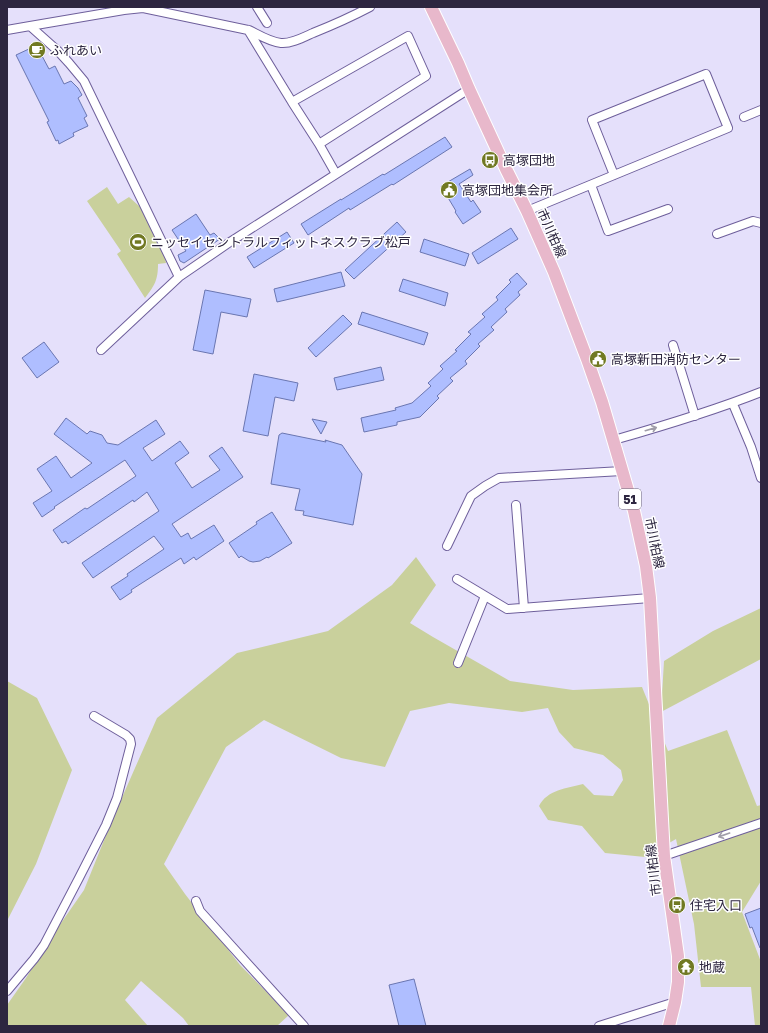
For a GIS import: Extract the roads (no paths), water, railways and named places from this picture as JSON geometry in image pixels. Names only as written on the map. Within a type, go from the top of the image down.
[{"type":"main road","name":"市川柏線","points":[[431,7],[554,272],[602,402],[614,440],[641,541],[650,598],[664,856],[678,956],[678,982],[669,1026]]},
{"type":"street","points":[[257,7],[267,23]]},
{"type":"street","points":[[7,30],[143,8],[248,30],[270,40],[284,43],[299,39],[352,17],[370,7]]},
{"type":"street","points":[[30,26],[58,51],[84,81],[179,277]]},
{"type":"street","points":[[248,30],[336,174]]},
{"type":"street","points":[[292,102],[408,36],[426,76],[319,144]]},
{"type":"street","points":[[527,211],[728,128],[706,74],[592,120],[614,175]]},
{"type":"street","points":[[101,350],[179,277],[230,242],[469,89]]},
{"type":"street","points":[[744,117],[761,110]]},
{"type":"street","points":[[591,185],[608,231],[668,209]]},
{"type":"street","points":[[717,234],[753,221],[761,223]]},
{"type":"street","points":[[674,345],[695,416]]},
{"type":"street","points":[[614,440],[732,404],[761,392]]},
{"type":"street","points":[[732,404],[751,447],[761,478]]},
{"type":"street","points":[[447,546],[471,496],[499,478],[622,472]]},
{"type":"street","points":[[516,505],[524,608]]},
{"type":"street","points":[[457,579],[507,609],[650,598]]},
{"type":"street","points":[[458,663],[485,596]]},
{"type":"street","points":[[7,991],[44,945],[106,825],[116,798],[131,744],[130,739],[126,735],[94,716]]},
{"type":"street","points":[[664,856],[761,822]]},
{"type":"street","points":[[196,901],[200,911],[304,1026]]},
{"type":"street","points":[[599,1026],[675,1002]]},
{"type":"place","name":"ふれあい","points":[[37,50]]},
{"type":"place","name":"高塚団地","points":[[490,160]]},
{"type":"place","name":"高塚団地集会所","points":[[449,190]]},
{"type":"place","name":"ニッセイセントラルフィットネスクラブ松戸","points":[[138,242]]},
{"type":"place","name":"高塚新田消防センター","points":[[598,359]]},
{"type":"place","name":"住宅入口","points":[[677,905]]},
{"type":"place","name":"地蔵","points":[[686,967]]}]
